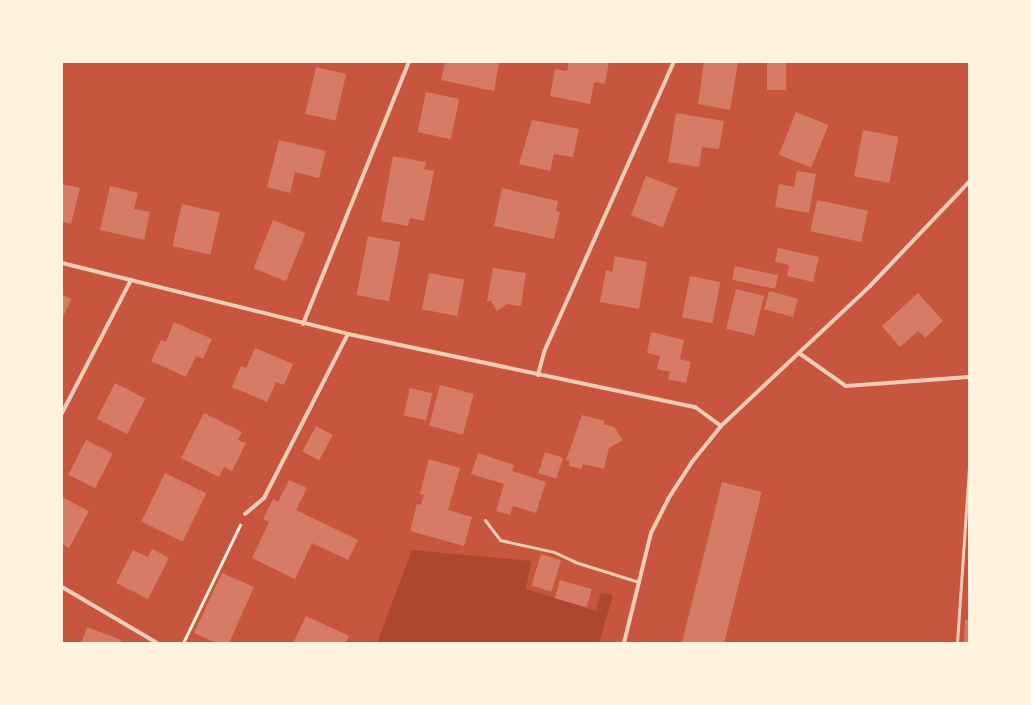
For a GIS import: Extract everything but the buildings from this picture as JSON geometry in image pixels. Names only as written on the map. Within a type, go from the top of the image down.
[{"type":"street","points":[[303,324],[409,62]]},
{"type":"street","points":[[538,375],[544,352],[674,62]]},
{"type":"street","points":[[624,643],[651,533],[668,499],[692,462],[721,426],[870,286],[969,182]]},
{"type":"street","points":[[62,263],[303,324],[538,375],[695,407],[721,426]]},
{"type":"street","points":[[62,413],[131,280]]},
{"type":"street","points":[[245,514],[264,498],[348,334]]},
{"type":"street","points":[[799,353],[846,386],[969,377]]},
{"type":"street","points":[[62,587],[157,643]]},
{"type":"lane","points":[[957,643],[969,467]]},
{"type":"lane","points":[[485,520],[500,540],[554,552],[575,562],[639,582]]},
{"type":"path","points":[[183,643],[245,514]]},
{"type":"shaded area","points":[[412,550],[531,561],[526,589],[596,611],[601,592],[613,595],[599,643],[377,643]]}]
